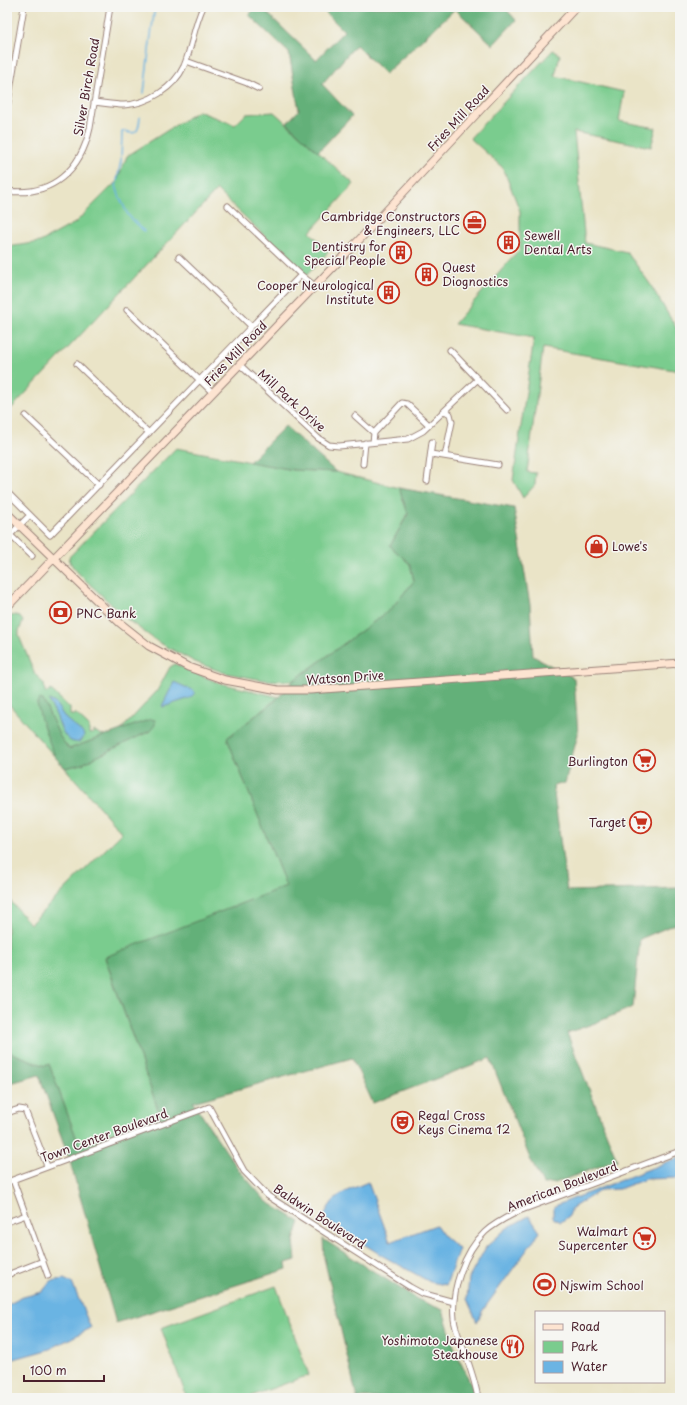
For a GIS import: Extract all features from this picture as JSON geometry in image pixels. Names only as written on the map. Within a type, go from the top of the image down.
[{"type":"main road","name":"Fries Mill Road","points":[[7,607],[360,239],[576,7]]},
{"type":"main road","name":"Watson Drive","points":[[7,513],[120,623],[149,646],[188,667],[225,680],[278,690],[310,690],[680,663]]},
{"type":"street","points":[[7,108],[24,7]]},
{"type":"street","name":"Silver Birch Road","points":[[7,191],[21,192],[45,187],[70,170],[78,160],[86,142],[110,7]]},
{"type":"street","points":[[94,102],[126,105],[145,101],[160,93],[171,84],[180,73],[186,60],[198,18],[203,7]]},
{"type":"street","points":[[186,60],[259,89]]},
{"type":"street","points":[[228,206],[301,275],[315,286]]},
{"type":"street","points":[[179,257],[250,326]]},
{"type":"street","points":[[7,492],[50,535],[200,380],[250,326],[301,275]]},
{"type":"street","points":[[127,310],[212,392]]},
{"type":"street","points":[[450,350],[506,410]]},
{"type":"street","points":[[77,364],[149,433]]},
{"type":"street","name":"Mill Park Drive","points":[[239,364],[318,438],[329,444],[340,446],[408,439],[423,431],[478,380]]},
{"type":"street","points":[[373,442],[374,433],[402,404],[407,404],[429,425]]},
{"type":"street","points":[[445,410],[450,414],[452,422],[445,456]]},
{"type":"street","points":[[26,416],[99,485]]},
{"type":"street","points":[[355,416],[374,433]]},
{"type":"street","points":[[427,480],[432,442]]},
{"type":"street","points":[[363,464],[365,443]]},
{"type":"street","points":[[431,454],[498,465]]},
{"type":"street","points":[[30,515],[9,533],[32,556]]},
{"type":"street","name":"Town Center Boulevard","points":[[7,1182],[209,1107]]},
{"type":"street","name":"Baldwin Boulevard","points":[[209,1107],[244,1171],[268,1196],[410,1287],[421,1293],[454,1302]]},
{"type":"street","points":[[7,1113],[19,1109],[25,1110],[47,1166]]},
{"type":"street","name":"American Boulevard","points":[[478,1398],[468,1360],[454,1319],[454,1302],[459,1276],[474,1245],[485,1232],[500,1221],[519,1211],[680,1151]]},
{"type":"street","points":[[13,1180],[48,1276]]},
{"type":"street","points":[[7,1222],[26,1215]]},
{"type":"street","points":[[7,1275],[43,1261]]},
{"type":"green space","points":[[256,7],[261,7],[316,60],[344,31],[320,7],[504,7],[516,20],[493,45],[455,9],[385,74],[356,45],[322,84],[352,116],[318,152],[287,123],[299,110],[289,53],[249,15]]},
{"type":"green space","points":[[553,50],[560,55],[555,76],[624,92],[619,121],[656,128],[651,147],[574,132],[585,243],[627,252],[650,284],[680,334],[680,371],[543,348],[527,472],[536,473],[535,485],[523,498],[513,480],[534,338],[454,324],[520,249],[520,211],[503,168],[470,138]]},
{"type":"green space","points":[[198,111],[235,125],[246,114],[274,112],[354,184],[310,232],[329,251],[306,276],[217,190],[7,413],[7,247],[40,242],[75,223],[117,181],[127,156]]},
{"type":"green space","points":[[285,426],[336,472],[294,470],[249,462]]},
{"type":"green space","points":[[176,448],[294,470],[336,472],[399,488],[408,513],[390,546],[410,564],[414,581],[390,610],[293,681],[263,680],[225,673],[195,662],[158,642],[128,620],[81,576],[73,567],[69,557]]},
{"type":"green space","points":[[399,488],[514,508],[530,605],[533,656],[574,678],[578,734],[565,783],[553,786],[567,891],[680,888],[680,922],[640,939],[633,1007],[567,1033],[617,1160],[555,1183],[543,1184],[531,1161],[490,1058],[373,1103],[352,1058],[193,1102],[238,1169],[266,1201],[300,1222],[294,1240],[296,1260],[286,1263],[287,1269],[116,1323],[69,1158],[39,1075],[7,1084],[7,1051],[45,1066],[49,1064],[79,1145],[161,1118],[105,957],[286,886],[227,738],[277,699],[293,681],[390,610],[414,581],[410,564],[390,546],[408,514]]},
{"type":"green space","points":[[11,616],[19,616],[23,621],[19,631],[19,636],[35,674],[44,684],[45,692],[49,692],[50,689],[70,708],[70,715],[75,715],[75,713],[89,726],[89,734],[94,733],[94,731],[104,736],[69,749],[60,737],[43,700],[37,703],[55,757],[7,702],[7,620]]},
{"type":"green space","points":[[175,664],[219,683],[279,697],[227,738],[286,886],[105,958],[161,1118],[79,1145],[49,1064],[45,1066],[7,1051],[7,897],[30,924],[122,833],[65,768],[82,764],[150,731],[151,719],[120,731],[157,691],[170,667]]},
{"type":"green space","points":[[39,699],[43,700],[60,737],[69,749],[151,719],[155,720],[155,725],[150,731],[82,764],[65,768],[55,757],[41,720],[37,703]]},
{"type":"green space","points":[[323,1239],[417,1299],[443,1310],[456,1353],[478,1398],[357,1398],[324,1258]]},
{"type":"green space","points":[[276,1286],[309,1375],[246,1398],[187,1398],[161,1328]]},
{"type":"water","points":[[174,682],[195,692],[190,698],[163,707],[162,706]]},
{"type":"water","points":[[49,700],[55,703],[66,719],[83,733],[84,736],[79,742],[70,740],[61,729]]},
{"type":"water","points":[[680,1157],[680,1178],[646,1179],[619,1189],[601,1190],[572,1208],[569,1216],[561,1222],[553,1218],[553,1209],[557,1205]]},
{"type":"water","points":[[368,1182],[390,1242],[436,1225],[444,1236],[459,1249],[446,1285],[430,1282],[381,1255],[323,1218],[331,1203],[341,1194]]},
{"type":"water","points":[[529,1216],[540,1232],[483,1310],[477,1322],[467,1299],[469,1278],[486,1247],[507,1228]]},
{"type":"water","points":[[64,1279],[72,1283],[91,1328],[50,1349],[7,1361],[7,1305],[23,1297],[42,1292],[51,1281]]},
{"type":"waterway","points":[[144,93],[155,7]]},
{"type":"waterway","points":[[140,117],[139,125],[135,132],[122,132],[121,161],[116,186],[128,215],[144,231]]},
{"type":"place","name":"Cambridge Constructors & Engineers, LLC","points":[[475,223]]},
{"type":"place","name":"Sewell Dental Arts","points":[[508,242]]},
{"type":"place","name":"Dentistry for Special People","points":[[401,253]]},
{"type":"place","name":"Quest Diognostics","points":[[426,274]]},
{"type":"place","name":"Cooper Neurological Institute","points":[[389,292]]},
{"type":"place","name":"Lowe's","points":[[596,546]]},
{"type":"place","name":"PNC Bank","points":[[60,613]]},
{"type":"place","name":"Burlington","points":[[644,761]]},
{"type":"place","name":"Target","points":[[641,822]]},
{"type":"place","name":"Regal Cross Keys Cinema 12","points":[[403,1122]]},
{"type":"place","name":"Walmart Supercenter","points":[[644,1238]]},
{"type":"place","name":"Njswim School","points":[[545,1285]]},
{"type":"place","name":"Yoshimoto Japanese Steakhouse","points":[[513,1347]]}]
